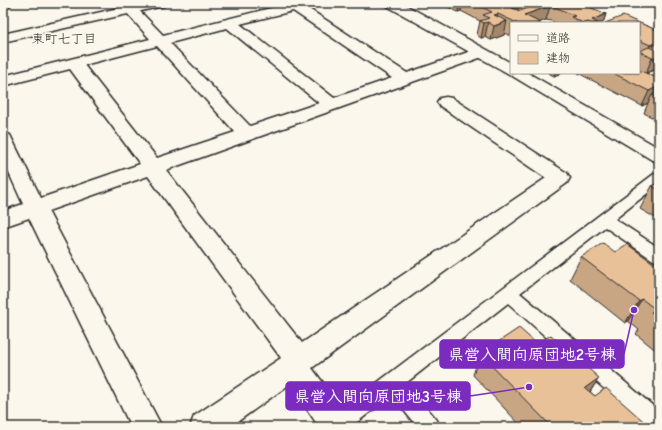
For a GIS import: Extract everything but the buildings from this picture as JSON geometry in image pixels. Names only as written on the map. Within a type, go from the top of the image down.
[{"type":"street","points":[[3,38],[127,6],[159,3]]},
{"type":"street","points":[[3,81],[301,4],[405,79]]},
{"type":"street","points":[[398,4],[510,69]]},
{"type":"street","points":[[127,6],[247,134]]},
{"type":"street","points":[[230,23],[332,104]]},
{"type":"street","points":[[3,219],[480,53]]},
{"type":"street","points":[[74,63],[153,167],[296,363],[336,426]]},
{"type":"street","points":[[518,74],[659,156]]},
{"type":"street","points":[[205,427],[560,178],[446,102]]},
{"type":"street","points":[[3,138],[35,207],[147,427]]},
{"type":"lane","points":[[336,426],[659,177]]},
{"type":"lane","points":[[605,219],[659,256]]},
{"type":"lane","points":[[508,293],[659,424]]},
{"type":"lane","points":[[393,382],[430,427]]},
{"type":"place","name":"県営入間向原団地2号棟","points":[[634,310]]},
{"type":"place","name":"県営入間向原団地3号棟","points":[[529,387]]},
{"type":"district","name":"東町七丁目","points":[[64,38]]}]
